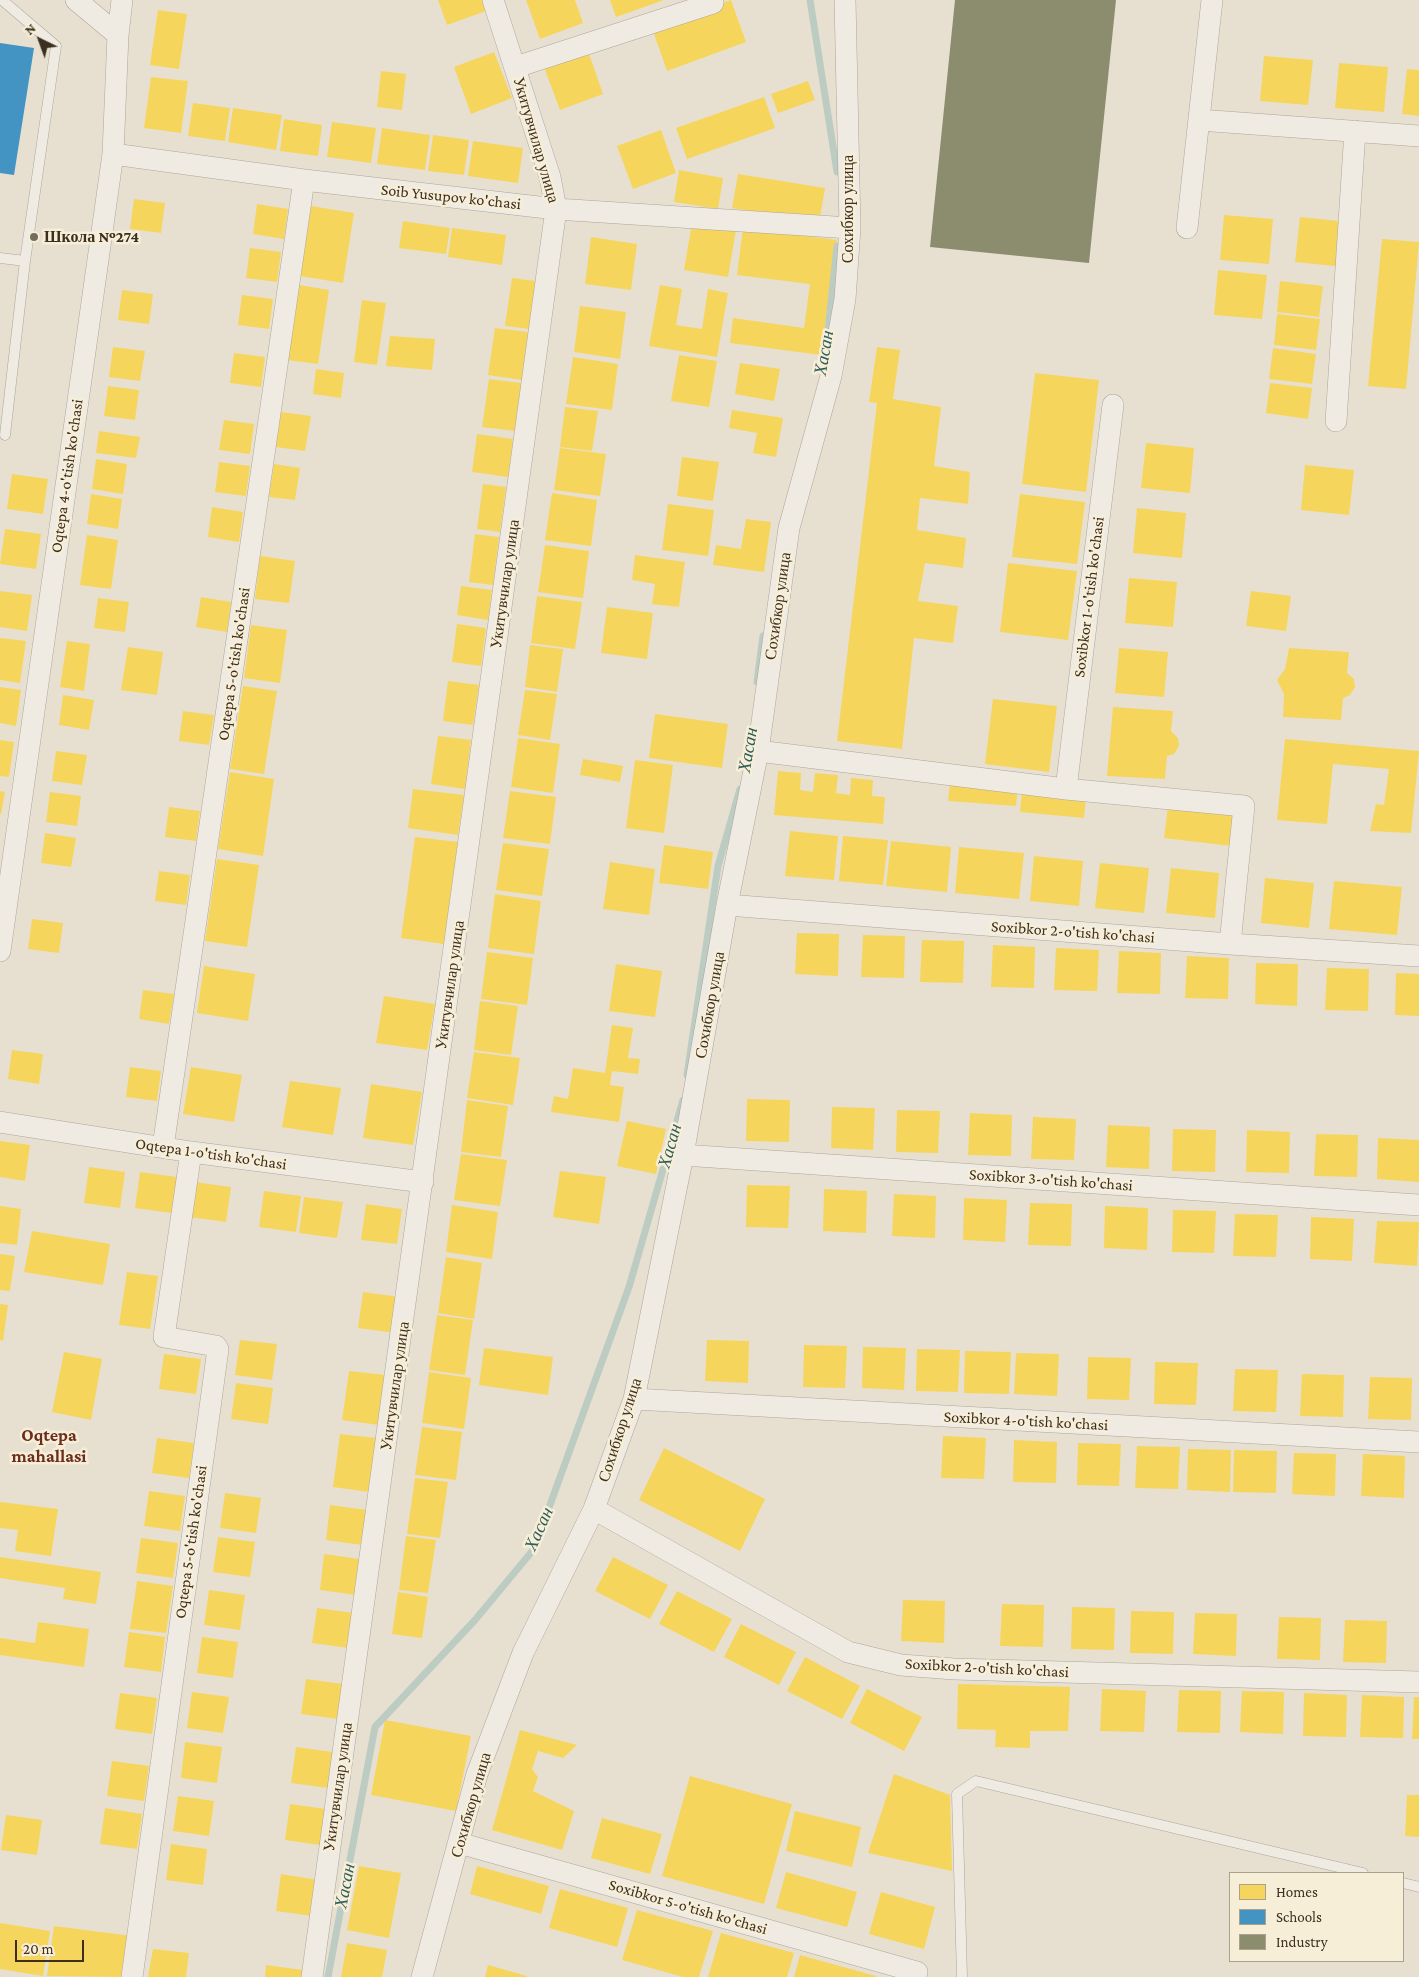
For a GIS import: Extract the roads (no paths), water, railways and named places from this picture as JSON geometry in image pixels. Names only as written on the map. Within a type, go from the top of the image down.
[{"type":"street","points":[[76,0],[118,35]]},
{"type":"street","name":"Oqtepa 4-o'tish ko'chasi","points":[[0,951],[113,154],[118,35],[122,0]]},
{"type":"street","name":"Укитувчилар улица","points":[[312,1977],[556,208],[550,178],[493,0]]},
{"type":"street","name":"Сохибкор улица","points":[[422,1977],[477,1774],[523,1654],[594,1510],[634,1399],[683,1155],[758,751],[789,528],[831,376],[845,299],[850,228],[844,0]]},
{"type":"street","points":[[1187,228],[1212,0]]},
{"type":"street","points":[[516,67],[713,2]]},
{"type":"street","points":[[1199,120],[1419,136]]},
{"type":"street","points":[[1336,421],[1355,132]]},
{"type":"street","name":"Soib Yusupov ko'chasi","points":[[113,154],[304,180],[556,208],[850,228]]},
{"type":"street","name":"Oqtepa 5-o'tish ko'chasi","points":[[163,1147],[304,180]]},
{"type":"street","name":"Soxibkor 1-o'tish ko'chasi","points":[[1066,789],[1113,405]]},
{"type":"street","points":[[758,751],[1066,789],[1244,806],[1230,944]]},
{"type":"street","name":"Soxibkor 2-o'tish ko'chasi","points":[[728,905],[1230,944],[1419,956]]},
{"type":"street","name":"Oqtepa 1-o'tish ko'chasi","points":[[0,1122],[191,1152],[423,1182]]},
{"type":"street","name":"Oqtepa 5-o'tish ko'chasi","points":[[132,1977],[218,1350],[216,1346],[164,1337],[191,1152]]},
{"type":"street","name":"Soxibkor 3-o'tish ko'chasi","points":[[683,1155],[1419,1205]]},
{"type":"street","name":"Soxibkor 4-o'tish ko'chasi","points":[[634,1399],[1419,1442]]},
{"type":"street","name":"Soxibkor 2-o'tish ko'chasi","points":[[594,1510],[848,1652],[901,1665],[954,1669],[1419,1682]]},
{"type":"street","name":"Soxibkor 5-o'tish ko'chasi","points":[[459,1843],[917,1972]]},
{"type":"lane","points":[[2,0],[56,46],[25,261],[5,436]]},
{"type":"lane","points":[[0,258],[25,261]]},
{"type":"lane","points":[[962,1977],[957,1794],[976,1781],[1359,1872]]},
{"type":"lane","points":[[1404,1883],[1419,1887]]},
{"type":"waterway","name":"Хасан","points":[[810,0],[837,172]]},
{"type":"waterway","name":"Хасан","points":[[827,340],[837,246]]},
{"type":"waterway","name":"Хасан","points":[[757,682],[763,636]]},
{"type":"waterway","name":"Хасан","points":[[687,1075],[718,866],[740,789]]},
{"type":"waterway","name":"Хасан","points":[[328,1977],[375,1727],[475,1620],[534,1549],[629,1287],[683,1100]]},
{"type":"place","name":"Школа №274","points":[[34,237]]},
{"type":"district","name":"Oqtepa mahallasi","points":[[49,1445]]}]
